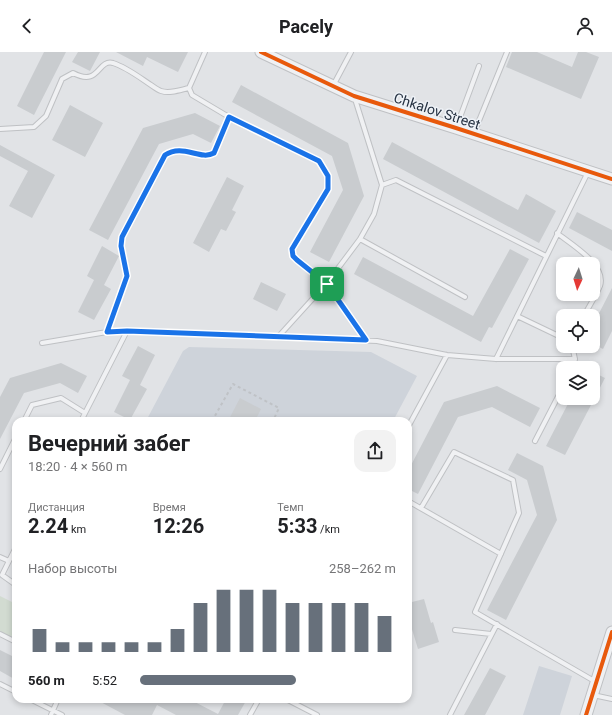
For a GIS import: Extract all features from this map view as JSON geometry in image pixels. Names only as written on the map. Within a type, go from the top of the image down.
[{"type":"street","name":"Chkalov Street","points":[[264,53],[354,96],[612,179]]},
{"type":"street","points":[[586,715],[612,632]]},
{"type":"lane","points":[[205,52],[189,88],[192,95],[229,117],[319,161],[328,176],[328,189],[292,249],[293,256],[327,284],[366,340]]},
{"type":"lane","points":[[333,87],[351,52]]},
{"type":"lane","points":[[474,134],[506,52]]},
{"type":"lane","points":[[0,129],[34,127],[46,116],[62,79],[73,73],[80,77],[89,78],[96,74],[104,64],[111,62],[121,66],[161,91],[176,92],[189,88]]},
{"type":"lane","points":[[456,128],[479,66]]},
{"type":"lane","points":[[278,337],[327,284],[360,239],[374,214],[382,185],[354,96]]},
{"type":"lane","points":[[107,332],[127,276],[121,246],[122,237],[165,155],[171,151],[178,150],[208,156],[214,153],[229,117]]},
{"type":"lane","points":[[496,359],[588,171]]},
{"type":"lane","points":[[382,185],[396,180],[546,256]]},
{"type":"lane","points":[[558,233],[594,263],[599,270],[601,279],[600,286],[588,309]]},
{"type":"lane","points":[[360,239],[464,297]]},
{"type":"lane","points":[[517,316],[556,335]]},
{"type":"lane","points":[[83,417],[127,331]]},
{"type":"lane","points":[[42,343],[107,332],[127,331],[366,340],[447,355],[496,359],[575,359],[574,353]]},
{"type":"lane","points":[[412,420],[447,355]]},
{"type":"lane","points":[[26,417],[32,405],[61,398],[85,413]]},
{"type":"lane","points":[[535,441],[556,400]]},
{"type":"lane","points":[[0,469],[12,445]]},
{"type":"lane","points":[[421,508],[454,452],[513,480],[519,513],[475,612],[596,682]]},
{"type":"lane","points":[[412,503],[501,554]]},
{"type":"lane","points":[[12,555],[2,575],[12,582]]},
{"type":"lane","points":[[0,557],[9,561]]},
{"type":"lane","points":[[450,715],[497,624]]},
{"type":"lane","points":[[455,630],[491,634]]},
{"type":"lane","points":[[0,634],[12,640]]},
{"type":"lane","points":[[0,684],[12,690]]},
{"type":"lane","points":[[593,695],[612,699]]},
{"type":"lane","points":[[38,703],[62,715]]},
{"type":"lane","points":[[51,715],[56,703]]},
{"type":"lane","points":[[250,715],[257,703]]},
{"type":"lane","points":[[294,703],[317,715]]},
{"type":"path","points":[[214,417],[233,384],[279,408],[275,417]]},
{"type":"shaded area","points":[[189,347],[371,352],[417,376],[395,417],[148,417],[183,351]]},
{"type":"shaded area","points":[[0,596],[12,602],[12,635],[11,637],[0,632]]},
{"type":"shaded area","points":[[539,666],[572,676],[560,715],[523,715]]},
{"type":"building","points":[[44,52],[66,52],[34,115],[17,106]]},
{"type":"building","points":[[78,52],[100,52],[90,71],[72,62]]},
{"type":"building","points":[[116,52],[188,52],[178,72],[147,57],[143,66]]},
{"type":"building","points":[[512,52],[537,52],[572,67],[578,52],[586,52],[599,57],[581,99],[506,67]]},
{"type":"building","points":[[241,85],[348,143],[364,196],[329,262],[310,252],[343,190],[332,156],[232,102]]},
{"type":"building","points":[[70,105],[103,123],[85,157],[52,140]]},
{"type":"building","points":[[195,113],[220,126],[211,143],[193,134],[159,144],[108,240],[89,230],[143,128]]},
{"type":"building","points":[[392,142],[518,210],[526,194],[556,211],[539,243],[383,159]]},
{"type":"building","points":[[0,145],[55,175],[32,218],[9,206],[28,171],[0,156]]},
{"type":"building","points":[[227,177],[244,186],[232,210],[236,212],[226,231],[221,229],[209,252],[193,243]]},
{"type":"building","points":[[577,212],[612,230],[612,251],[569,228]]},
{"type":"building","points":[[102,246],[119,256],[104,285],[111,289],[94,320],[78,312],[94,280],[87,276]]},
{"type":"building","points":[[510,249],[529,259],[492,328],[489,327],[481,342],[354,274],[363,257],[473,316]]},
{"type":"building","points":[[261,282],[286,294],[277,311],[253,299]]},
{"type":"building","points":[[612,288],[612,331],[603,349],[600,348],[600,311]]},
{"type":"building","points":[[138,346],[155,355],[140,385],[147,389],[132,417],[124,417],[114,412],[130,380],[122,376]]},
{"type":"building","points":[[61,363],[87,376],[78,393],[60,383],[24,393],[0,439],[0,397],[10,378]]},
{"type":"building","points":[[600,376],[605,378],[600,388]]},
{"type":"building","points":[[497,386],[540,408],[530,427],[492,407],[458,417],[418,494],[412,491],[412,463],[444,402]]},
{"type":"building","points":[[240,398],[261,409],[257,417],[230,417]]},
{"type":"building","points":[[567,405],[591,405],[565,455],[546,446]]},
{"type":"building","points":[[517,453],[543,466],[557,520],[506,620],[487,610],[537,515],[527,480],[508,470]]},
{"type":"building","points":[[424,599],[431,623],[433,622],[439,642],[418,649],[412,629],[412,602]]},
{"type":"building","points":[[0,650],[12,656],[12,678],[0,671]]},
{"type":"building","points":[[490,668],[506,676],[485,715],[464,715]]},
{"type":"building","points":[[102,703],[197,703],[218,714],[224,703],[245,703],[238,715],[176,715],[157,705],[152,715],[125,715]]},
{"type":"cycle path","points":[[261,52],[354,96],[612,179]]},
{"type":"cycle path","points":[[586,715],[612,632]]},
{"type":"route","points":[[229,117],[319,161],[328,176],[328,189],[292,249],[293,256],[297,260],[327,284],[366,340],[127,331],[107,332],[127,276],[121,246],[122,237],[165,155],[171,151],[178,150],[208,156],[211,155],[214,153],[229,117]]}]
